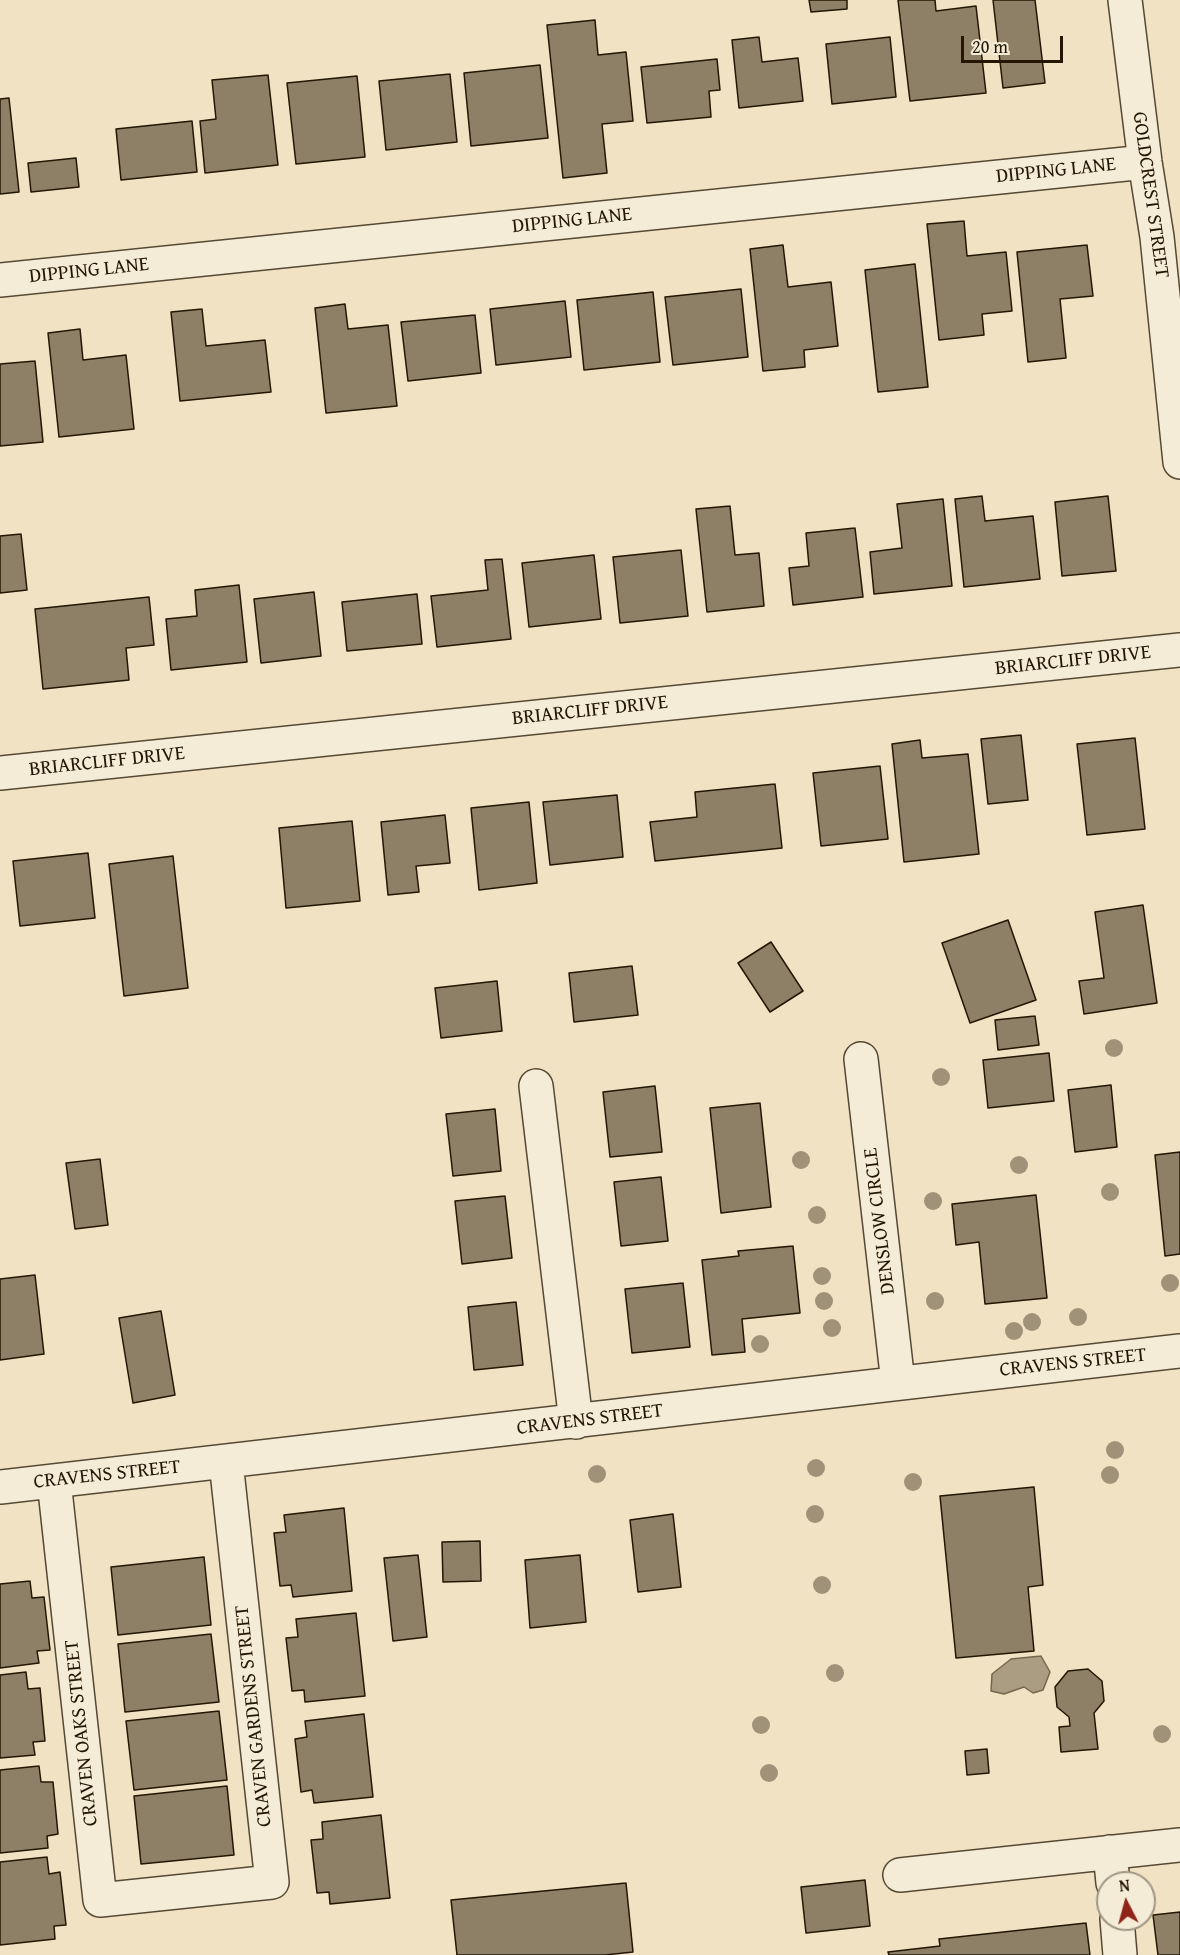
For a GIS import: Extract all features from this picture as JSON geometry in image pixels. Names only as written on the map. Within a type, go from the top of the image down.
[{"type":"street","name":"GOLDCREST STREET","points":[[1125,0],[1144,162],[1157,237],[1180,462]]},
{"type":"street","name":"DIPPING LANE","points":[[0,280],[1144,162]]},
{"type":"street","name":"BRIARCLIFF DRIVE","points":[[0,773],[1180,650]]},
{"type":"street","name":"DENSLOW CIRCLE","points":[[861,1059],[898,1383]]},
{"type":"street","points":[[536,1086],[576,1422]]},
{"type":"street","name":"CRAVENS STREET","points":[[0,1487],[1180,1351]]},
{"type":"street","name":"CRAVEN GARDENS STREET","points":[[185,1891],[272,1882],[226,1462]]},
{"type":"street","name":"CRAVEN OAKS STREET","points":[[54,1481],[100,1900],[185,1891]]},
{"type":"street","points":[[900,1875],[1112,1868],[1180,1845]]},
{"type":"street","points":[[1118,1931],[1120,1955]]},
{"type":"shaded area","points":[[1041,1656],[1050,1672],[1043,1690],[1033,1693],[1024,1687],[1004,1694],[991,1691],[992,1674],[1011,1659]]},
{"type":"building","points":[[809,0],[847,0],[847,9],[811,12]]},
{"type":"building","points":[[898,0],[935,0],[936,11],[976,6],[986,93],[910,101]]},
{"type":"building","points":[[993,0],[1035,0],[1045,83],[1003,88]]},
{"type":"building","points":[[595,20],[598,55],[626,52],[633,121],[602,124],[607,173],[563,178],[547,25]]},
{"type":"building","points":[[759,37],[762,62],[798,58],[803,101],[739,108],[732,40]]},
{"type":"building","points":[[890,37],[896,97],[832,104],[826,44]]},
{"type":"building","points":[[717,59],[720,90],[709,91],[711,117],[647,123],[641,67]]},
{"type":"building","points":[[540,65],[548,138],[471,146],[464,73]]},
{"type":"building","points":[[450,74],[457,142],[386,150],[379,81]]},
{"type":"building","points":[[268,75],[278,165],[205,173],[200,121],[216,119],[212,80]]},
{"type":"building","points":[[357,76],[365,157],[296,164],[287,83]]},
{"type":"building","points":[[9,98],[19,192],[0,194],[0,99]]},
{"type":"building","points":[[192,121],[197,172],[121,180],[116,129]]},
{"type":"building","points":[[76,158],[79,187],[31,192],[28,163]]},
{"type":"building","points":[[964,221],[967,256],[1006,252],[1012,311],[982,314],[984,335],[939,340],[927,224]]},
{"type":"building","points":[[783,245],[788,287],[831,282],[838,346],[804,350],[805,367],[763,371],[750,249]]},
{"type":"building","points":[[1087,245],[1093,296],[1060,299],[1066,358],[1028,362],[1017,252]]},
{"type":"building","points":[[915,264],[928,387],[878,392],[865,270]]},
{"type":"building","points":[[741,289],[748,357],[673,365],[665,297]]},
{"type":"building","points":[[653,292],[660,362],[584,370],[577,300]]},
{"type":"building","points":[[565,301],[571,357],[496,365],[490,309]]},
{"type":"building","points":[[345,304],[348,329],[388,325],[397,406],[326,413],[315,308]]},
{"type":"building","points":[[202,309],[206,346],[265,340],[271,392],[180,401],[171,312]]},
{"type":"building","points":[[475,315],[481,373],[408,381],[401,322]]},
{"type":"building","points":[[80,329],[83,360],[126,355],[134,429],[59,437],[48,333]]},
{"type":"building","points":[[35,361],[43,442],[0,446],[0,364]]},
{"type":"building","points":[[982,496],[985,521],[1033,516],[1040,579],[964,587],[955,499]]},
{"type":"building","points":[[1108,496],[1116,571],[1062,576],[1055,502]]},
{"type":"building","points":[[943,499],[952,586],[874,594],[870,552],[902,548],[897,504]]},
{"type":"building","points":[[730,506],[735,555],[759,553],[764,606],[707,612],[696,509]]},
{"type":"building","points":[[855,528],[863,597],[793,605],[789,568],[809,566],[806,533]]},
{"type":"building","points":[[21,534],[27,590],[0,593],[0,536]]},
{"type":"building","points":[[681,550],[688,616],[620,623],[613,557]]},
{"type":"building","points":[[594,555],[601,619],[529,627],[522,563]]},
{"type":"building","points":[[502,559],[511,639],[437,647],[431,596],[488,590],[485,560]]},
{"type":"building","points":[[239,585],[247,662],[171,670],[166,619],[197,616],[195,590]]},
{"type":"building","points":[[314,592],[321,656],[261,663],[254,599]]},
{"type":"building","points":[[417,594],[422,644],[347,651],[342,602]]},
{"type":"building","points":[[149,597],[154,645],[126,648],[129,680],[43,689],[35,609]]},
{"type":"building","points":[[1021,735],[1028,800],[988,804],[981,739]]},
{"type":"building","points":[[1135,738],[1145,829],[1087,835],[1077,744]]},
{"type":"building","points":[[920,740],[922,758],[968,754],[979,854],[904,862],[892,744]]},
{"type":"building","points":[[880,766],[888,839],[821,846],[813,773]]},
{"type":"building","points":[[775,784],[782,848],[655,861],[650,822],[697,817],[695,792]]},
{"type":"building","points":[[617,795],[623,857],[550,865],[543,802]]},
{"type":"building","points":[[529,802],[537,883],[479,890],[471,808]]},
{"type":"building","points":[[445,815],[450,863],[416,866],[419,892],[388,895],[381,822]]},
{"type":"building","points":[[352,821],[360,901],[286,908],[279,828]]},
{"type":"building","points":[[88,853],[95,918],[20,926],[13,861]]},
{"type":"building","points":[[173,856],[188,988],[124,996],[109,864]]},
{"type":"building","points":[[1143,905],[1157,1003],[1084,1014],[1079,981],[1104,978],[1095,912]]},
{"type":"building","points":[[1008,920],[1036,1000],[970,1023],[942,943]]},
{"type":"building","points":[[771,942],[803,991],[770,1012],[738,963]]},
{"type":"building","points":[[632,966],[638,1015],[574,1022],[569,973]]},
{"type":"building","points":[[497,981],[502,1031],[441,1038],[435,988]]},
{"type":"building","points":[[1035,1016],[1039,1045],[998,1050],[995,1020]]},
{"type":"building","points":[[1049,1053],[1054,1101],[988,1108],[983,1060]]},
{"type":"building","points":[[1111,1085],[1117,1147],[1075,1152],[1068,1090]]},
{"type":"building","points":[[655,1086],[662,1152],[610,1157],[603,1092]]},
{"type":"building","points":[[760,1103],[771,1207],[721,1213],[710,1108]]},
{"type":"building","points":[[495,1109],[501,1171],[453,1176],[446,1114]]},
{"type":"building","points":[[1180,1152],[1180,1254],[1165,1256],[1155,1155]]},
{"type":"building","points":[[100,1159],[108,1225],[75,1229],[66,1163]]},
{"type":"building","points":[[661,1177],[668,1241],[621,1246],[614,1182]]},
{"type":"building","points":[[1036,1195],[1047,1298],[985,1304],[979,1242],[956,1245],[952,1204]]},
{"type":"building","points":[[505,1196],[512,1258],[462,1264],[455,1201]]},
{"type":"building","points":[[793,1246],[800,1313],[742,1319],[745,1352],[712,1355],[702,1260],[739,1256],[738,1251]]},
{"type":"building","points":[[35,1275],[44,1354],[0,1360],[0,1279]]},
{"type":"building","points":[[683,1283],[690,1347],[632,1353],[625,1289]]},
{"type":"building","points":[[516,1302],[523,1365],[474,1370],[468,1307]]},
{"type":"building","points":[[161,1311],[175,1395],[133,1403],[119,1318]]},
{"type":"building","points":[[1034,1487],[1043,1585],[1028,1587],[1034,1651],[956,1658],[940,1496]]},
{"type":"building","points":[[344,1508],[352,1591],[293,1597],[291,1585],[280,1586],[274,1533],[286,1532],[284,1515]]},
{"type":"building","points":[[673,1514],[681,1587],[638,1592],[630,1520]]},
{"type":"building","points":[[480,1541],[481,1581],[443,1582],[442,1542]]},
{"type":"building","points":[[418,1555],[427,1637],[393,1641],[384,1558]]},
{"type":"building","points":[[580,1555],[586,1622],[530,1628],[525,1560]]},
{"type":"building","points":[[204,1557],[211,1625],[118,1635],[111,1567]]},
{"type":"building","points":[[30,1581],[32,1598],[44,1597],[50,1650],[37,1651],[39,1663],[0,1668],[0,1584]]},
{"type":"building","points":[[356,1613],[365,1696],[305,1702],[304,1690],[292,1691],[286,1638],[298,1637],[296,1619]]},
{"type":"building","points":[[211,1634],[219,1702],[125,1712],[118,1644]]},
{"type":"building","points":[[1088,1669],[1102,1681],[1104,1701],[1094,1713],[1098,1749],[1061,1752],[1059,1727],[1070,1726],[1069,1717],[1057,1707],[1055,1687],[1068,1671]]},
{"type":"building","points":[[26,1672],[28,1689],[40,1688],[45,1741],[33,1742],[35,1755],[0,1758],[0,1675]]},
{"type":"building","points":[[219,1711],[227,1780],[134,1790],[126,1721]]},
{"type":"building","points":[[364,1714],[373,1797],[314,1803],[312,1790],[301,1792],[295,1739],[307,1737],[305,1721]]},
{"type":"building","points":[[987,1749],[989,1773],[967,1775],[965,1751]]},
{"type":"building","points":[[39,1766],[41,1782],[53,1782],[58,1834],[47,1836],[48,1848],[0,1853],[0,1770]]},
{"type":"building","points":[[227,1786],[234,1855],[141,1864],[134,1796]]},
{"type":"building","points":[[381,1815],[390,1898],[330,1904],[329,1892],[317,1893],[311,1840],[323,1839],[322,1822]]},
{"type":"building","points":[[47,1857],[49,1874],[60,1872],[66,1925],[54,1926],[55,1939],[0,1945],[0,1862]]},
{"type":"building","points":[[865,1880],[870,1926],[806,1933],[801,1887]]},
{"type":"building","points":[[626,1883],[633,1952],[605,1955],[457,1955],[451,1900]]},
{"type":"building","points":[[1180,1912],[1180,1955],[1158,1955],[1155,1931],[1156,1915]]},
{"type":"building","points":[[1086,1923],[1090,1955],[889,1955],[888,1952],[940,1946],[939,1939]]}]
